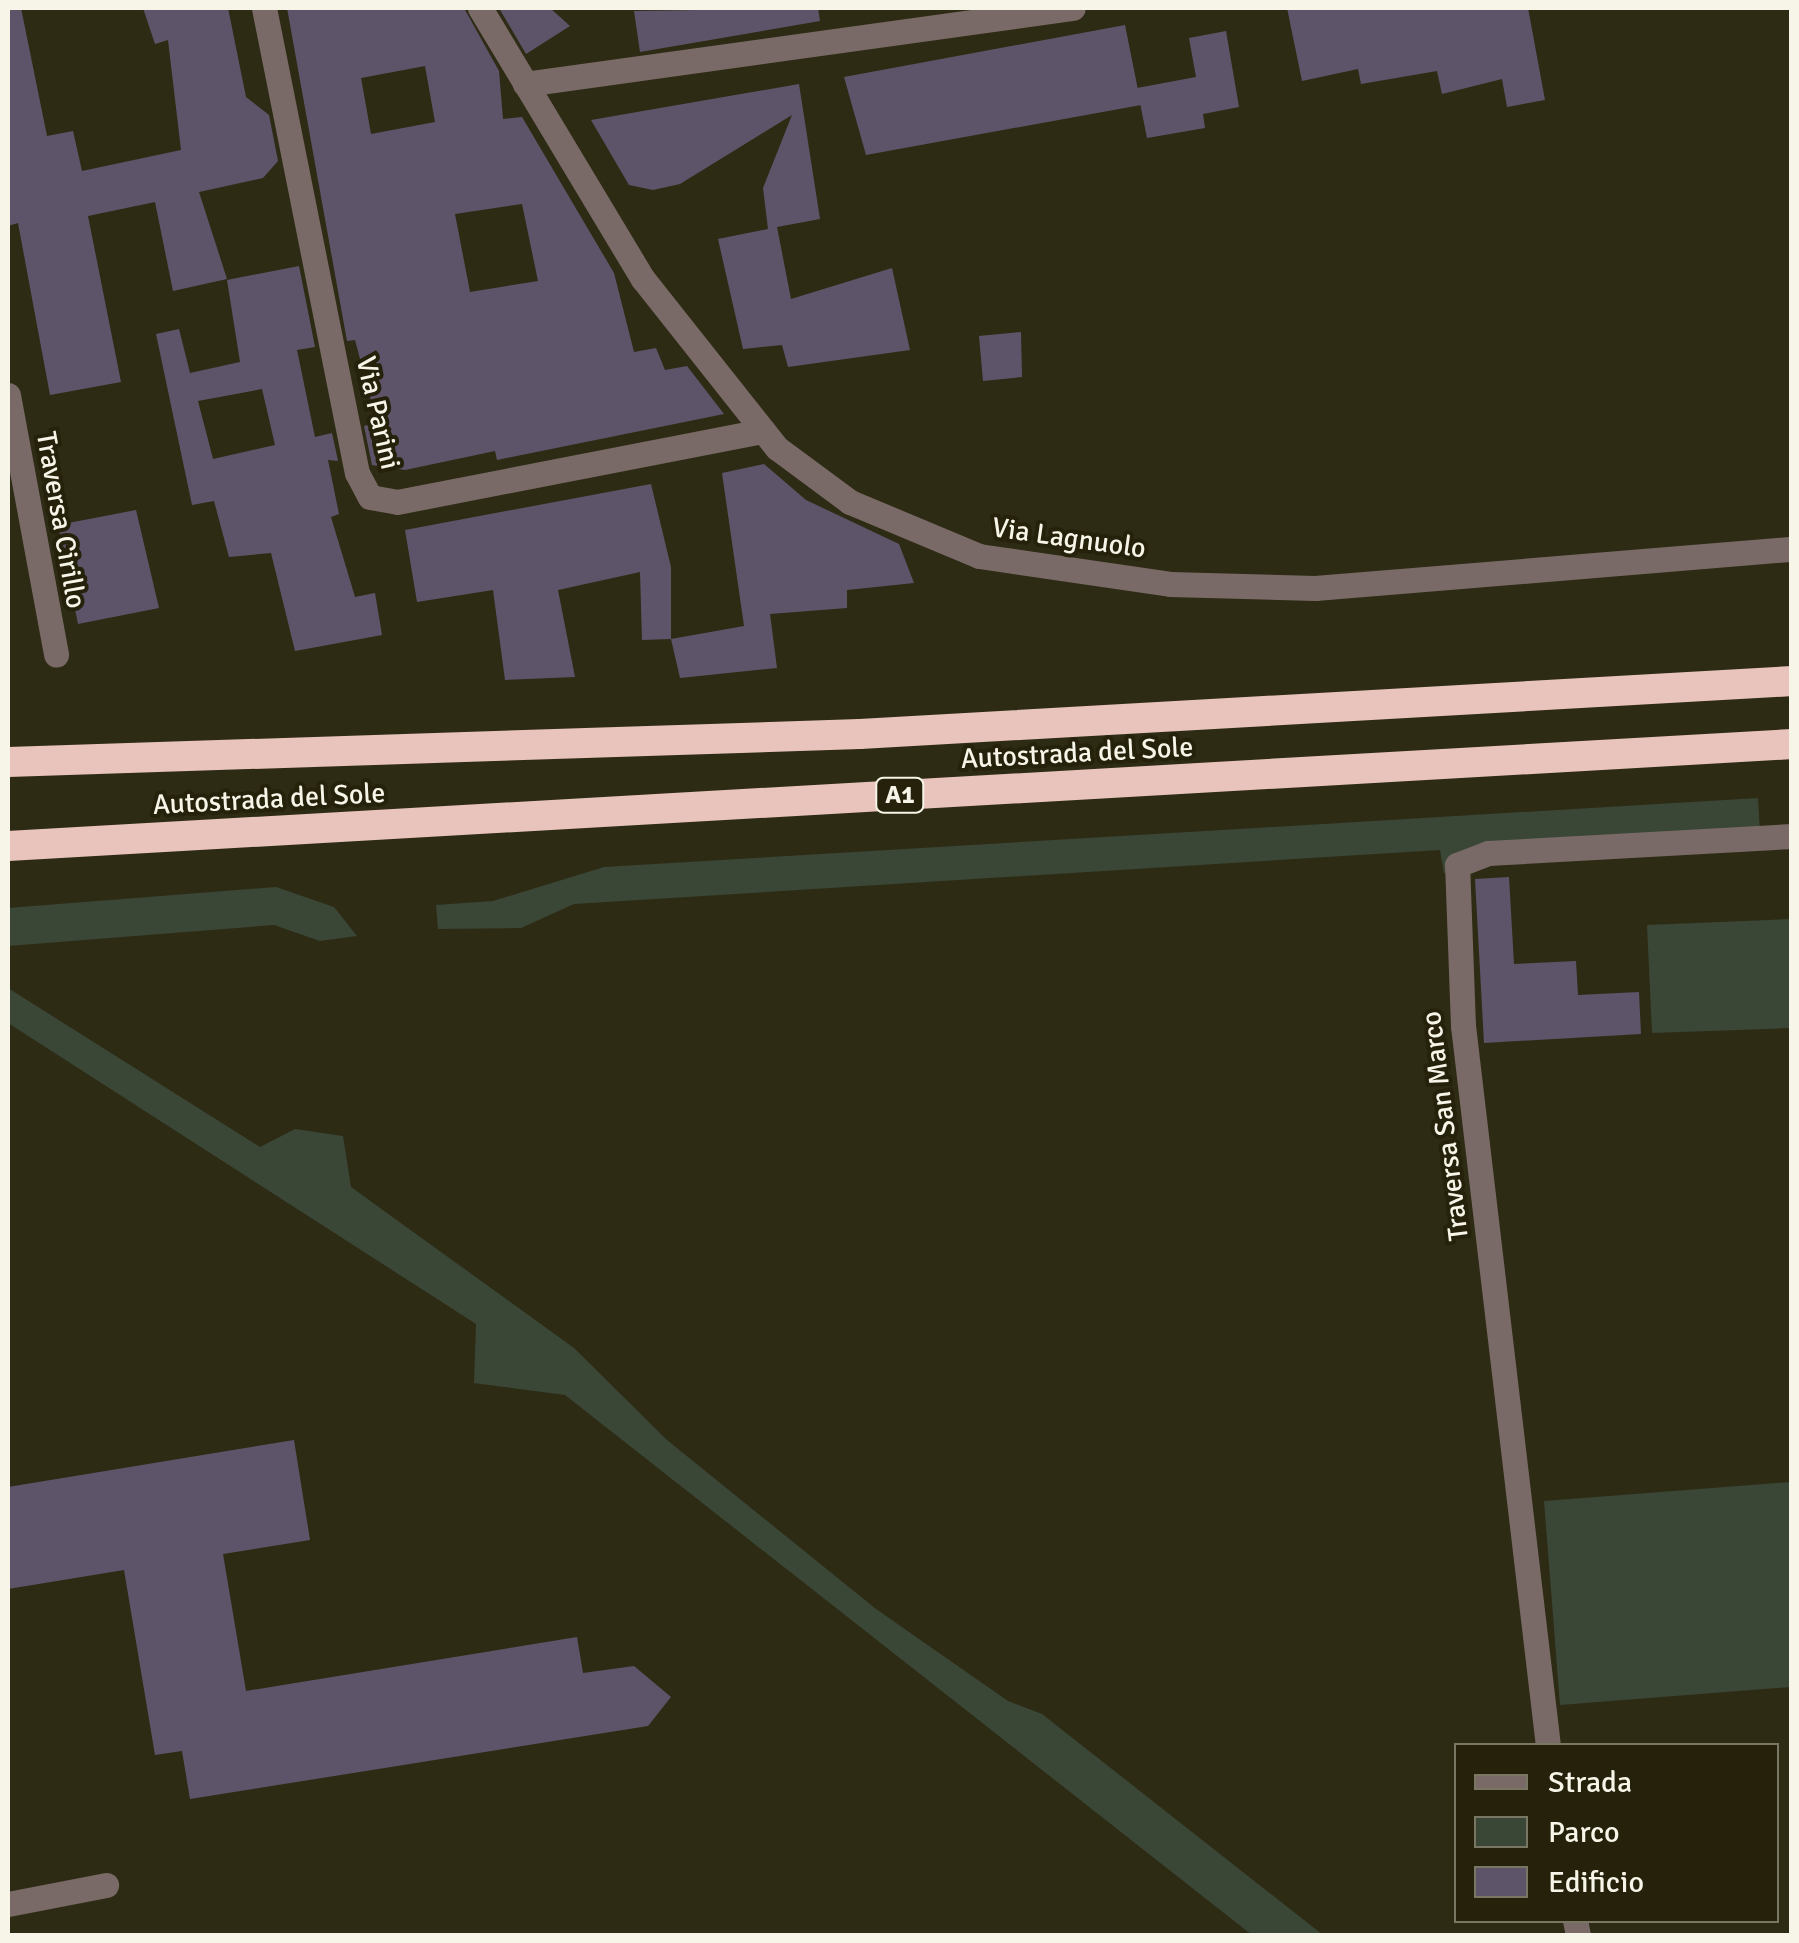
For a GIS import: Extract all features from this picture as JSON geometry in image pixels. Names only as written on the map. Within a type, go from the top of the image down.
[{"type":"highway","name":"Autostrada del Sole","points":[[8,762],[860,734],[1792,681]]},
{"type":"highway","name":"Autostrada del Sole","points":[[8,846],[1792,744]]},
{"type":"street","name":"Via Parini","points":[[264,8],[357,473],[370,497],[397,502],[763,431]]},
{"type":"street","name":"Via Lagnuolo","points":[[480,8],[643,279],[763,431],[850,502],[980,556],[1170,584],[1315,588],[1792,549]]},
{"type":"street","points":[[525,84],[1073,8]]},
{"type":"street","name":"Traversa Cirillo","points":[[8,395],[56,656]]},
{"type":"street","name":"Traversa San Marco","points":[[1548,1743],[1463,1026],[1456,865],[1488,853],[1792,836]]},
{"type":"street","points":[[8,1904],[106,1885]]},
{"type":"green space","points":[[1758,798],[1760,833],[1493,848],[1444,874],[1440,850],[574,904],[521,928],[438,929],[436,905],[493,901],[604,867]]},
{"type":"green space","points":[[276,887],[334,907],[357,936],[320,941],[274,925],[8,946],[8,908]]},
{"type":"green space","points":[[1791,919],[1791,1028],[1652,1033],[1647,925]]},
{"type":"green space","points":[[8,988],[260,1147],[295,1129],[343,1136],[351,1187],[574,1348],[667,1440],[876,1609],[1008,1701],[1042,1714],[1323,1935],[1252,1935],[565,1395],[474,1383],[476,1324],[8,1023]]},
{"type":"green space","points":[[1791,1482],[1791,1687],[1560,1705],[1544,1501]]},
{"type":"building","points":[[21,8],[47,136],[73,131],[82,171],[181,150],[168,40],[155,44],[143,8],[228,8],[246,97],[269,115],[278,161],[263,178],[199,192],[227,279],[173,291],[155,202],[88,216],[121,382],[50,395],[18,223],[8,226],[8,10]]},
{"type":"building","points":[[287,8],[464,8],[499,71],[503,119],[522,117],[614,273],[634,352],[656,348],[665,370],[687,366],[724,414],[497,460],[495,451],[405,470],[372,465],[364,426],[377,423],[355,340],[347,341]],"holes":[[[425,66],[435,122],[371,134],[361,78]],[[522,204],[538,281],[470,292],[455,214]]]},
{"type":"building","points":[[499,8],[550,8],[570,26],[526,54]]},
{"type":"building","points":[[818,8],[820,21],[640,52],[634,11]]},
{"type":"building","points":[[1287,8],[1528,8],[1545,100],[1507,107],[1502,79],[1442,94],[1437,71],[1361,84],[1358,69],[1302,81]]},
{"type":"building","points":[[1125,25],[1141,105],[866,155],[844,77]]},
{"type":"building","points":[[1226,31],[1239,107],[1203,114],[1205,128],[1147,138],[1137,88],[1196,77],[1189,38]]},
{"type":"building","points":[[799,84],[820,219],[777,227],[791,299],[892,268],[910,350],[788,367],[782,345],[743,349],[718,239],[768,229],[763,188],[792,115],[680,184],[653,190],[629,185],[591,120]]},
{"type":"building","points":[[299,266],[315,347],[297,350],[315,437],[332,433],[338,461],[328,460],[339,514],[331,517],[355,597],[375,593],[382,635],[295,651],[271,553],[229,557],[214,501],[192,505],[156,334],[179,329],[190,373],[240,362],[227,280]],"holes":[[[262,389],[275,445],[213,459],[198,401]]]},
{"type":"building","points":[[1021,332],[1022,377],[983,381],[979,336]]},
{"type":"building","points":[[764,464],[806,500],[899,544],[914,583],[847,590],[847,608],[770,614],[777,668],[680,678],[671,639],[744,626],[722,473]]},
{"type":"building","points":[[651,484],[671,567],[671,639],[642,640],[640,572],[558,590],[575,677],[505,680],[493,590],[417,602],[405,530]]},
{"type":"building","points":[[136,510],[159,608],[78,624],[58,525]]},
{"type":"building","points":[[1509,877],[1514,964],[1576,961],[1578,995],[1639,992],[1641,1034],[1484,1043],[1475,879]]},
{"type":"building","points":[[294,1440],[310,1540],[223,1554],[246,1691],[577,1637],[583,1673],[634,1666],[671,1697],[648,1726],[190,1799],[182,1751],[155,1755],[124,1570],[8,1589],[8,1487]]}]
